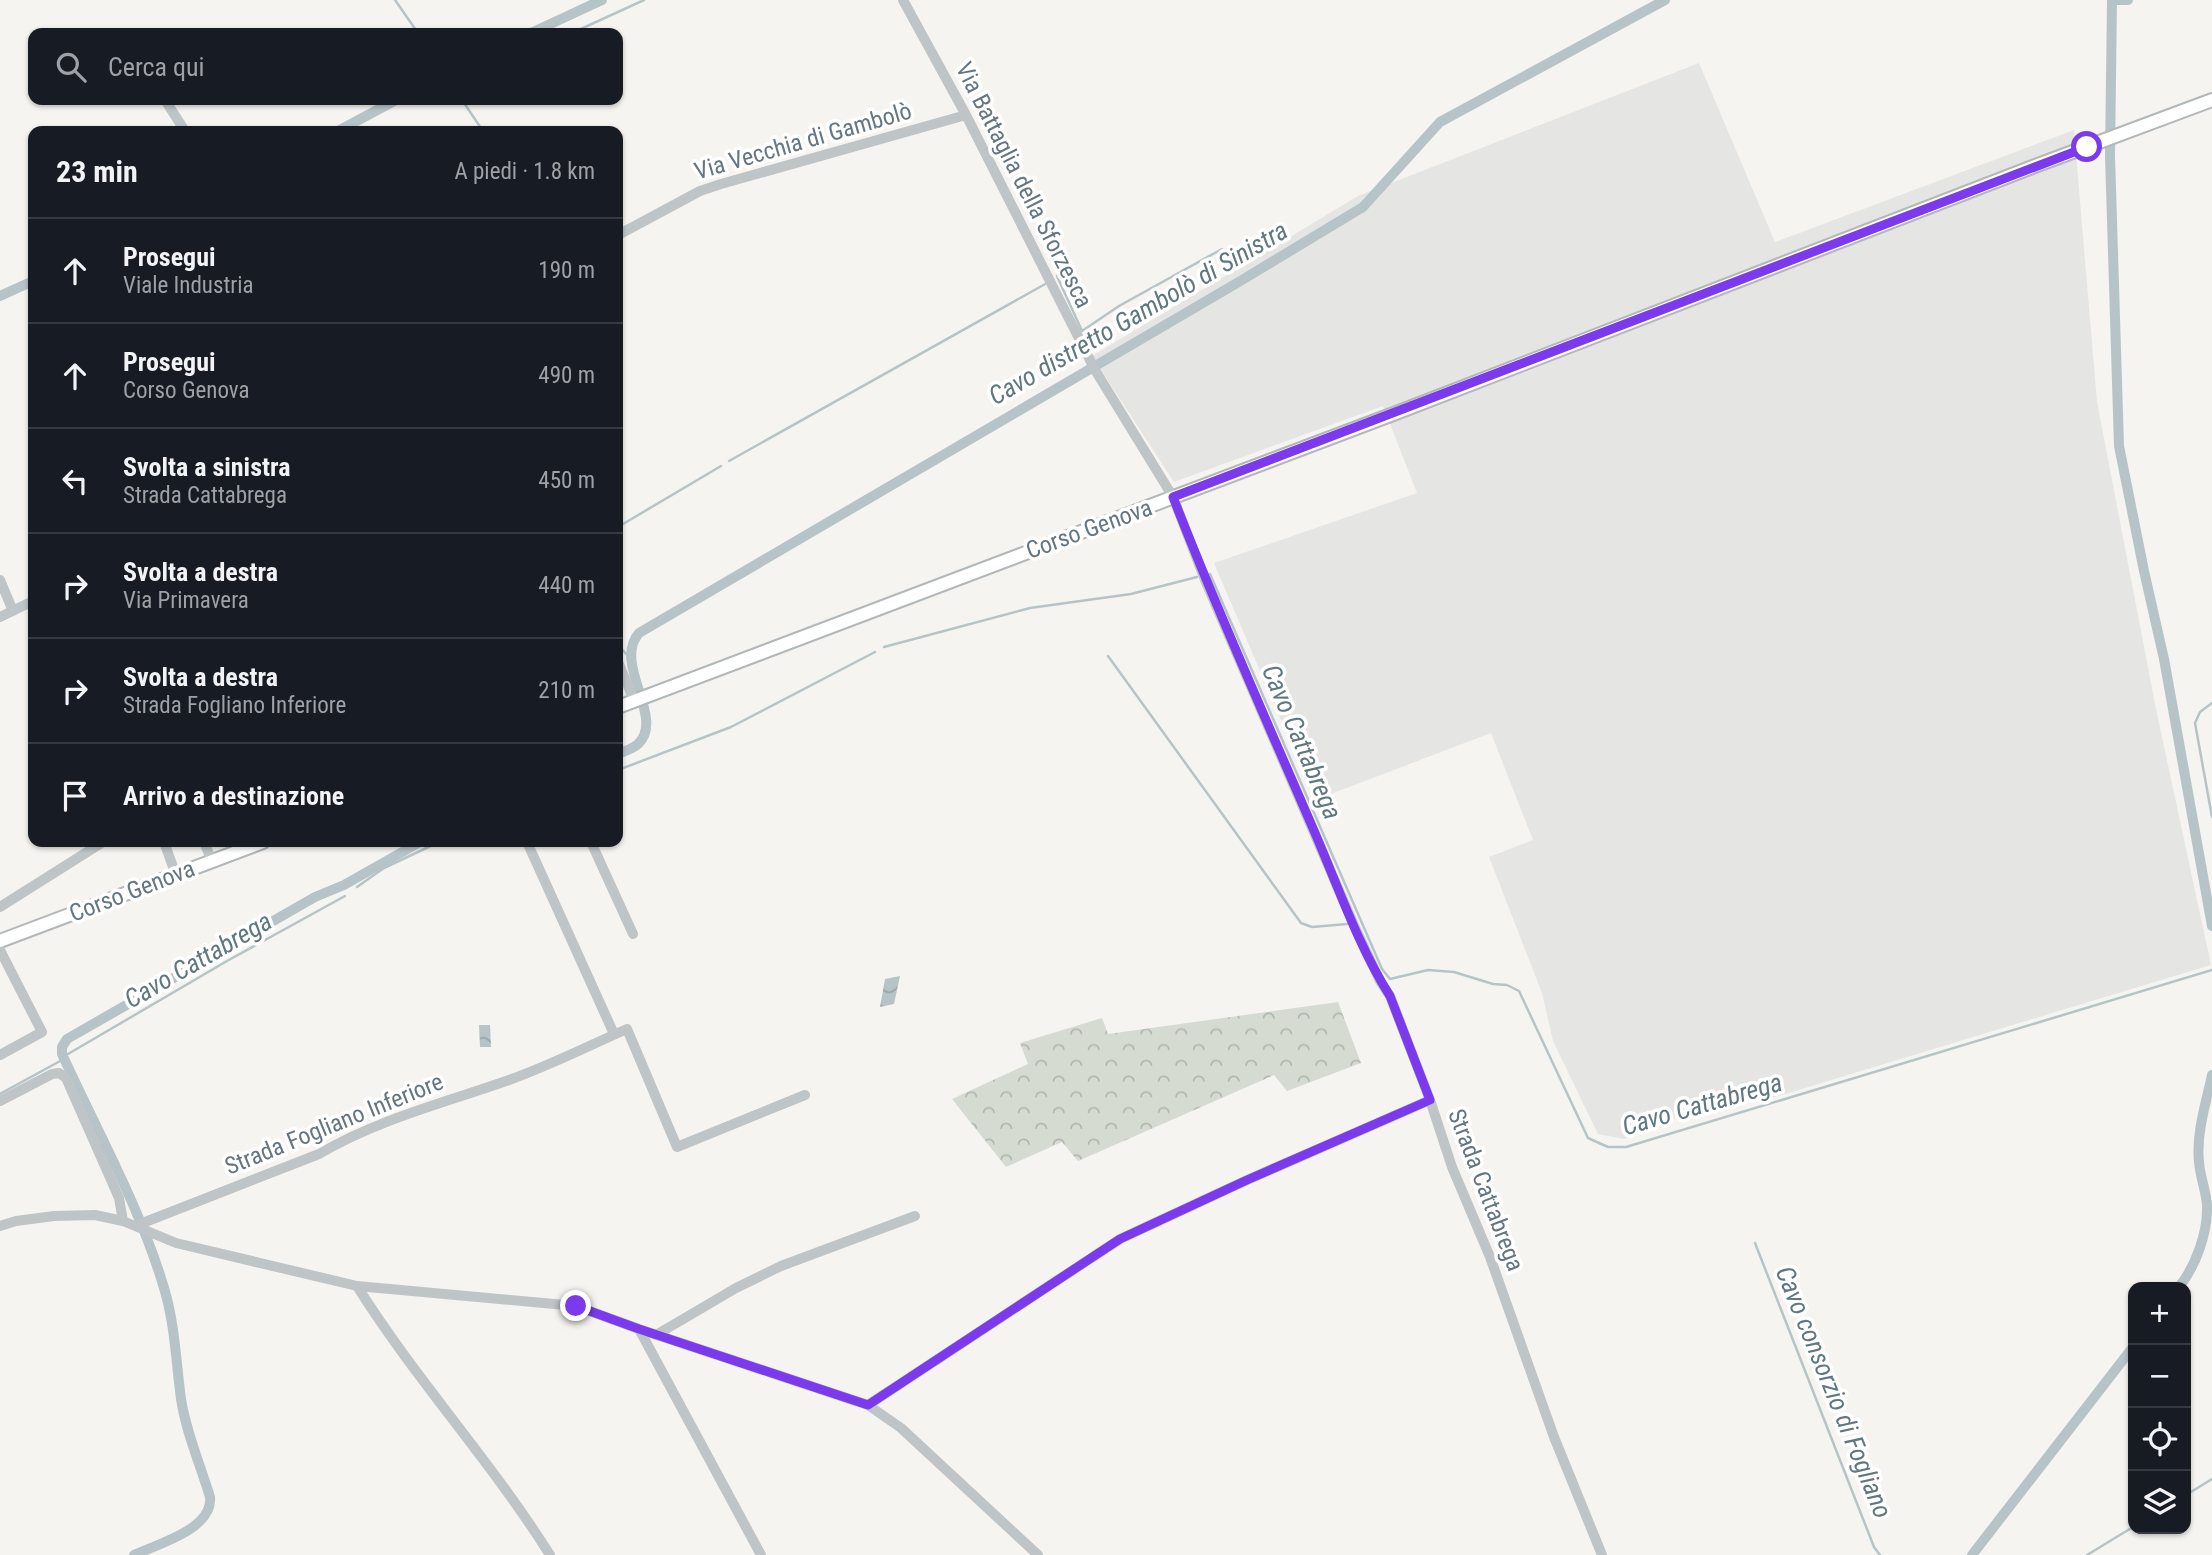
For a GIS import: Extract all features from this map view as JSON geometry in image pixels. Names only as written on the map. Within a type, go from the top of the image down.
[{"type":"main road","name":"Corso Genova","points":[[623,705],[2212,100]]},
{"type":"main road","name":"Corso Genova","points":[[0,941],[250,847]]},
{"type":"street","name":"Via Battaglia della Sforzesca","points":[[903,0],[966,115],[1093,366],[1173,497]]},
{"type":"street","points":[[168,105],[182,126]]},
{"type":"street","name":"Via Vecchia di Gambolò","points":[[623,232],[700,191],[720,184],[966,115]]},
{"type":"street","name":"Strada Cattabrega","points":[[1173,497],[1205,580],[1353,923],[1380,981],[1390,996],[1430,1100],[1452,1167],[1490,1256],[1554,1437],[1602,1555]]},
{"type":"street","points":[[0,580],[13,611]]},
{"type":"street","points":[[0,617],[28,604]]},
{"type":"street","points":[[623,673],[635,700]]},
{"type":"street","points":[[0,907],[95,847]]},
{"type":"street","points":[[166,847],[176,875]]},
{"type":"street","points":[[206,847],[212,861]]},
{"type":"street","points":[[529,847],[614,1034]]},
{"type":"street","points":[[593,847],[633,934]]},
{"type":"street","points":[[0,950],[42,1032],[0,1055]]},
{"type":"street","name":"Strada Fogliano Inferiore","points":[[140,1226],[319,1154],[347,1138],[398,1116],[511,1079],[627,1029],[677,1147],[805,1095]]},
{"type":"street","points":[[0,1101],[52,1074],[60,1073],[66,1079],[119,1198],[123,1222]]},
{"type":"street","points":[[868,1405],[1120,1239],[1430,1100]]},
{"type":"street","points":[[0,1226],[54,1216],[95,1215],[140,1226],[176,1243],[357,1286],[576,1306],[868,1405],[901,1428],[1038,1555]]},
{"type":"street","points":[[656,1335],[736,1288],[781,1266],[915,1216]]},
{"type":"street","points":[[357,1286],[381,1324],[439,1403],[493,1469],[550,1555]]},
{"type":"street","points":[[639,1329],[761,1555]]},
{"type":"shaded area","points":[[1699,63],[1775,242],[2074,130],[2097,402],[2156,709],[2211,965],[1762,1101],[1755,1086],[1624,1139],[1598,1134],[1553,1041],[1542,993],[1489,857],[1533,840],[1491,733],[1315,800],[1214,563],[1417,493],[1383,406],[1174,482],[1092,356],[1358,196]]},
{"type":"green space","points":[[1338,1002],[1361,1063],[1287,1091],[1274,1075],[1078,1161],[1062,1142],[1006,1167],[952,1099],[1028,1064],[1020,1043],[1102,1018],[1108,1034]]},
{"type":"water","points":[[900,976],[894,1004],[880,1007],[885,979]]},
{"type":"water","points":[[479,1025],[490,1025],[491,1047],[480,1047]]},
{"type":"waterway","name":"Cavo distretto Gambolò di Sinistra","points":[[395,0],[415,28]]},
{"type":"waterway","points":[[542,28],[602,0]]},
{"type":"waterway","name":"Cavo distretto Gambolò di Sinistra","points":[[583,28],[644,0]]},
{"type":"waterway","name":"Cavo distretto Gambolò di Sinistra","points":[[623,752],[636,746],[645,733],[644,706],[631,660],[632,646],[639,633],[1363,207],[1440,122],[1665,0]]},
{"type":"waterway","points":[[2112,0],[2110,156],[2119,446],[2164,659],[2212,926]]},
{"type":"waterway","name":"Cavo distretto Gambolò di Sinistra","points":[[2114,0],[2128,0]]},
{"type":"waterway","points":[[347,126],[387,105]]},
{"type":"waterway","name":"Cavo distretto Gambolò di Sinistra","points":[[465,105],[480,126]]},
{"type":"waterway","points":[[1057,276],[1082,331],[1119,306],[1222,249]]},
{"type":"waterway","points":[[0,296],[28,283]]},
{"type":"waterway","points":[[729,461],[1047,283]]},
{"type":"waterway","name":"Cavo distretto Gambolò di Sinistra","points":[[623,524],[721,466]]},
{"type":"waterway","name":"Cavo Cattabrega","points":[[1210,574],[1382,969],[1390,979],[1428,970],[1454,972],[1493,984],[1507,985],[1519,991],[1588,1138],[1608,1147],[1626,1147],[2212,970]]},
{"type":"waterway","name":"Cavo Cattabrega","points":[[884,647],[1030,608],[1131,594],[1197,577]]},
{"type":"waterway","name":"Cavo distretto Gambolò di Sinistra","points":[[623,650],[630,658]]},
{"type":"waterway","name":"Cavo Cattabrega","points":[[623,768],[731,727],[875,652]]},
{"type":"waterway","points":[[1108,656],[1301,923],[1312,927],[1347,924]]},
{"type":"waterway","name":"Cavo Cattabrega","points":[[2212,703],[2200,712],[2195,723],[2212,817]]},
{"type":"waterway","name":"Cavo distretto Gambolò di Sinistra","points":[[134,1555],[194,1527],[209,1508],[210,1497],[183,1411],[171,1315],[164,1288],[143,1228],[62,1054],[62,1047],[67,1039],[315,897],[344,885],[411,847]]},
{"type":"waterway","name":"Cavo Cattabrega","points":[[357,887],[384,868],[428,847]]},
{"type":"waterway","name":"Cavo Cattabrega","points":[[68,1054],[345,896]]},
{"type":"waterway","name":"Cavo Cattabrega","points":[[0,1094],[62,1060]]},
{"type":"waterway","points":[[2183,1282],[2196,1259],[2207,1215],[2198,1151],[2212,1075]]},
{"type":"waterway","name":"Cavo consorzio di Fogliano","points":[[1755,1243],[1874,1547],[1880,1555]]},
{"type":"waterway","points":[[1972,1555],[2128,1353]]},
{"type":"waterway","points":[[2191,1492],[2212,1479]]},
{"type":"waterway","points":[[2087,1555],[2128,1530]]},
{"type":"route","points":[[576,1306],[868,1405],[1120,1239],[1430,1100],[1390,996],[1380,981],[1353,923],[1205,580],[1173,497],[2087,147]]}]
